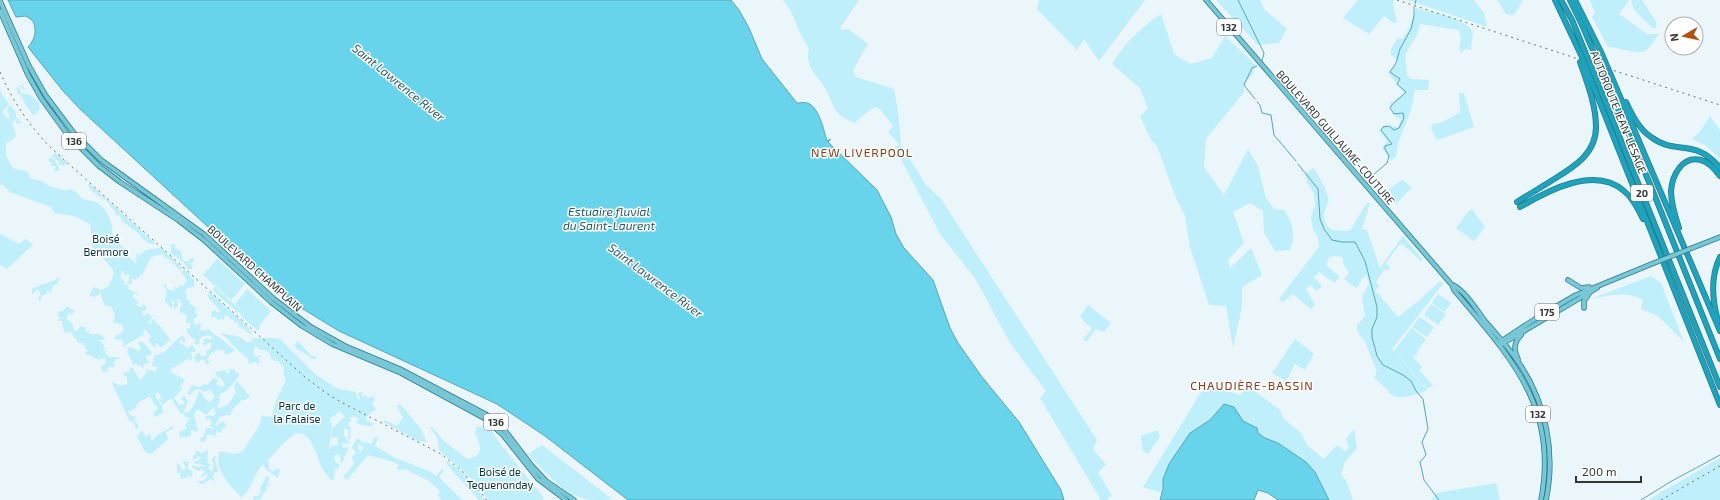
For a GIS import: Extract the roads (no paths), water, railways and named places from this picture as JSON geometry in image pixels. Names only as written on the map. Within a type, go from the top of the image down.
[{"type":"highway","points":[[1555,0],[1571,33],[1720,405]]},
{"type":"highway","name":"AUTOROUTE JEAN-LESAGE","points":[[1561,0],[1572,20],[1720,387]]},
{"type":"highway","name":"AUTOROUTE JEAN-LESAGE","points":[[1570,0],[1588,38],[1652,189],[1720,359]]},
{"type":"highway","points":[[1575,0],[1632,114],[1644,131],[1655,140],[1666,145],[1689,148],[1703,152],[1720,168]]},
{"type":"highway","points":[[1517,202],[1578,164],[1587,154],[1593,142],[1596,129],[1596,116],[1571,33]]},
{"type":"highway","points":[[1601,52],[1720,331]]},
{"type":"highway","points":[[1683,245],[1672,200],[1672,184],[1676,172],[1686,162],[1696,159],[1709,164],[1720,176]]},
{"type":"highway","points":[[1520,207],[1548,191],[1569,184],[1594,180],[1614,184],[1624,191],[1635,203],[1669,279]]},
{"type":"highway","points":[[1720,257],[1714,273],[1713,289],[1715,307],[1720,326]]},
{"type":"highway","points":[[1698,301],[1720,350]]},
{"type":"main road","name":"BOULEVARD GUILLAUME-COUTURE","points":[[1206,0],[1452,285],[1457,287],[1501,343],[1520,364],[1538,398],[1547,430],[1550,464],[1546,500]]},
{"type":"main road","name":"BOULEVARD CHAMPLAIN","points":[[0,1],[40,87],[67,126],[95,155],[123,177],[200,231],[274,299],[312,327],[345,346],[398,368],[494,420],[506,432],[532,466],[546,481],[574,500]]},
{"type":"main road","name":"BOULEVARD CHAMPLAIN","points":[[0,11],[26,70],[41,98],[67,134],[99,166],[126,187],[192,230],[214,248],[271,302],[302,326],[332,344],[400,373],[484,418],[503,435],[538,479],[566,500]]},
{"type":"main road","name":"175","points":[[1501,343],[1571,298],[1720,237]]},
{"type":"main road","points":[[1568,280],[1581,288],[1606,283]]},
{"type":"main road","name":"175","points":[[1501,343],[1523,332],[1572,302],[1594,291],[1600,286]]},
{"type":"main road","points":[[1584,308],[1584,301],[1586,297],[1594,291]]},
{"type":"main road","points":[[1520,364],[1515,346],[1516,341],[1523,332]]},
{"type":"main road","name":"BOULEVARD GUILLAUME-COUTURE","points":[[1501,343],[1528,387],[1539,418],[1545,460],[1541,500]]},
{"type":"water","name":"Estuaire fluvial du Saint-Laurent","points":[[8,0],[731,0],[739,10],[749,28],[762,59],[797,103],[807,103],[815,109],[827,141],[831,139],[828,142],[877,190],[891,217],[896,234],[904,248],[933,280],[950,328],[958,343],[982,377],[1019,422],[1061,490],[1064,500],[628,500],[545,436],[497,404],[339,331],[303,309],[270,284],[80,109],[63,91],[28,47],[35,35],[33,21],[26,16],[16,17]]},
{"type":"water","points":[[1224,404],[1234,407],[1243,421],[1257,428],[1258,433],[1265,438],[1278,443],[1306,462],[1315,472],[1329,500],[1278,500],[1268,493],[1258,490],[1254,500],[1160,500],[1163,489],[1163,479],[1169,464],[1190,433],[1210,420]]},
{"type":"waterway","points":[[1238,0],[1264,53],[1262,61]]},
{"type":"waterway","points":[[1415,4],[1416,0]]},
{"type":"waterway","points":[[1373,175],[1387,163],[1389,156],[1385,146],[1392,144],[1381,130],[1383,127],[1389,126],[1394,130],[1399,128],[1404,118],[1403,113],[1394,114],[1390,108],[1406,92],[1397,84],[1400,79],[1390,72],[1396,63],[1400,49],[1411,29],[1414,16],[1414,7]]},
{"type":"waterway","points":[[1255,99],[1244,85],[1252,68],[1257,66]]},
{"type":"waterway","points":[[1257,102],[1260,105],[1262,113],[1271,115],[1274,135],[1296,161]]},
{"type":"waterway","points":[[1298,164],[1318,189],[1320,219],[1324,229],[1332,240],[1355,242],[1365,261],[1377,307],[1377,317],[1372,329],[1372,337],[1377,356],[1383,365],[1403,375],[1411,381],[1416,391],[1423,399],[1428,429],[1422,442],[1426,455],[1420,462],[1424,480],[1439,500]]},
{"type":"waterway","points":[[1641,500],[1670,482],[1720,455]]},
{"type":"railway","points":[[1397,0],[1720,105]]},
{"type":"railway","points":[[0,72],[22,112],[50,147],[306,378],[341,402],[441,454],[462,471],[487,500]]},
{"type":"railway","points":[[1661,500],[1720,466]]},
{"type":"district","name":"NEW LIVERPOOL","points":[[862,152]]},
{"type":"district","name":"CHAUDIÈRE-BASSIN","points":[[1252,385]]},
{"type":"water label","name":"Saint Lawrence River","points":[[399,82]]},
{"type":"water label","name":"Saint Lawrence River","points":[[656,280]]},
{"type":"park label","name":"Boisé Benmore","points":[[106,244]]},
{"type":"park label","name":"Parc de la Falaise","points":[[297,411]]},
{"type":"park label","name":"Boisé de Tequenonday","points":[[500,477]]}]
